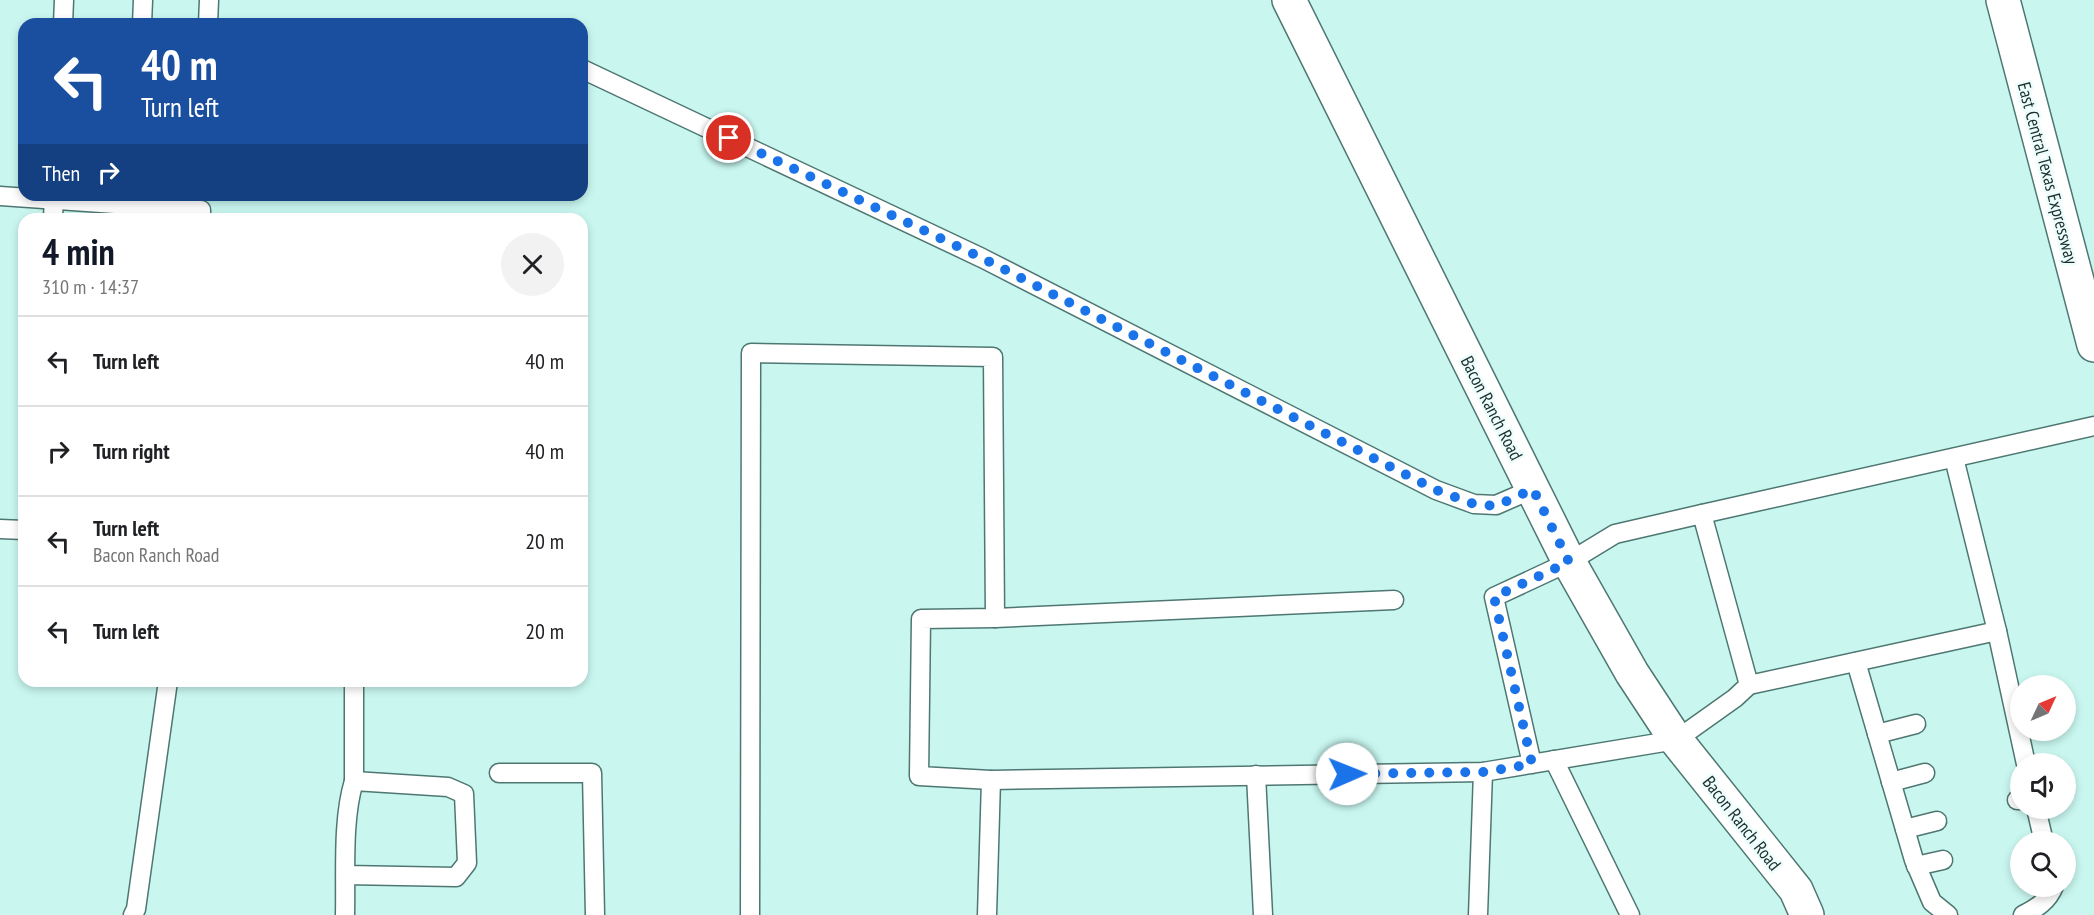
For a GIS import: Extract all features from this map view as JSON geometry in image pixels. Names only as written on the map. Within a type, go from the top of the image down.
[{"type":"street","name":"Bacon Ranch Road","points":[[1289,0],[1569,562],[1632,673],[1676,740],[1796,890],[1807,915]]},
{"type":"street","name":"East Central Texas Expressway","points":[[2002,0],[2094,345]]},
{"type":"lane","points":[[63,18],[64,0]]},
{"type":"lane","points":[[142,18],[143,0]]},
{"type":"lane","points":[[208,18],[209,0]]},
{"type":"lane","points":[[588,72],[982,258],[1436,490],[1474,504],[1496,506],[1533,489]]},
{"type":"lane","points":[[0,196],[18,196]]},
{"type":"lane","points":[[90,201],[135,206],[201,208]]},
{"type":"lane","points":[[750,915],[751,353],[993,357],[995,618]]},
{"type":"lane","points":[[1532,764],[1494,597],[1569,562],[1615,534],[2094,426]]},
{"type":"lane","points":[[1954,458],[1997,631],[2005,703],[2018,753]]},
{"type":"lane","points":[[1702,514],[1749,685]]},
{"type":"lane","points":[[0,529],[18,530]]},
{"type":"lane","points":[[1394,600],[921,620],[919,776],[991,780],[1484,772],[1676,740],[1735,698],[1749,685],[1997,631]]},
{"type":"lane","points":[[1856,662],[1916,866],[1932,902],[1948,915]]},
{"type":"lane","points":[[133,915],[136,909],[167,687]]},
{"type":"lane","points":[[345,915],[348,801],[354,782],[354,687]]},
{"type":"lane","points":[[1877,734],[1916,724]]},
{"type":"lane","points":[[1554,760],[1630,915]]},
{"type":"lane","points":[[1478,915],[1484,772]]},
{"type":"lane","points":[[499,773],[592,773],[595,915]]},
{"type":"lane","points":[[1891,782],[1925,773]]},
{"type":"lane","points":[[1256,775],[1263,915]]},
{"type":"lane","points":[[987,915],[991,780]]},
{"type":"lane","points":[[346,875],[456,877],[467,863],[464,794],[448,787],[354,782]]},
{"type":"lane","points":[[1905,829],[1937,821]]},
{"type":"lane","points":[[1916,866],[1943,860]]},
{"type":"lane","points":[[2023,915],[2049,897]]},
{"type":"route","points":[[729,138],[982,258],[1436,490],[1474,504],[1496,506],[1533,489],[1569,562],[1494,597],[1532,764],[1484,772],[1347,774]]}]
